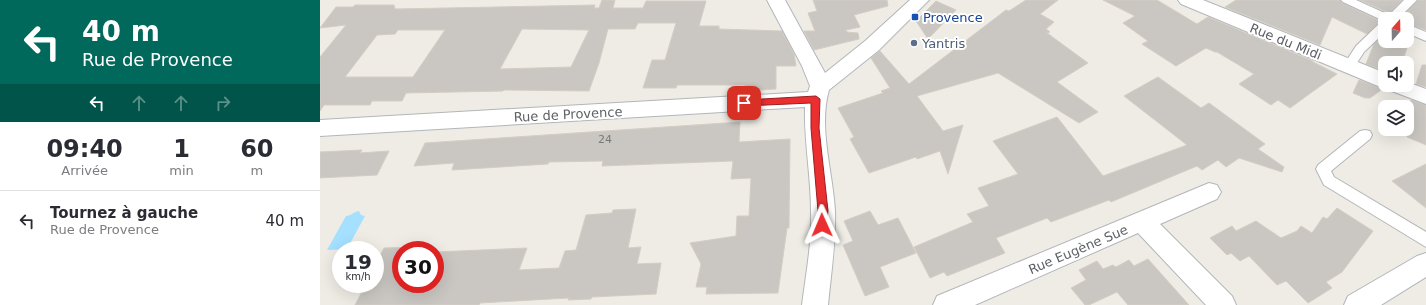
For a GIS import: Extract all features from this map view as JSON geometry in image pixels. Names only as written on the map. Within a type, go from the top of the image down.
[{"type":"street","points":[[776,0],[812,66],[818,93],[815,128],[823,211],[821,253],[815,305]]},
{"type":"street","points":[[818,93],[920,0]]},
{"type":"street","name":"Rue du Midi","points":[[1187,0],[1378,77]]},
{"type":"street","points":[[1414,92],[1426,97]]},
{"type":"street","name":"Rue de Provence","points":[[320,128],[818,93]]},
{"type":"street","name":"Rue Eugène Sue","points":[[946,305],[1210,192]]},
{"type":"street","points":[[1142,222],[1223,305]]},
{"type":"street","points":[[1357,305],[1426,264]]},
{"type":"lane","points":[[1347,0],[1378,14]]},
{"type":"lane","points":[[1398,12],[1411,0]]},
{"type":"lane","points":[[1414,31],[1426,37]]},
{"type":"lane","points":[[1349,66],[1360,49],[1378,32]]},
{"type":"lane","points":[[1365,135],[1323,169],[1328,181],[1426,240]]},
{"type":"water","points":[[359,211],[361,215],[365,216],[351,241],[332,241],[346,216]]},
{"type":"water","points":[[332,241],[332,250],[327,250]]},
{"type":"building","points":[[602,0],[615,0],[613,8],[643,8],[646,1],[706,1],[699,26],[719,26],[719,29],[782,31],[794,54],[796,66],[776,66],[776,89],[745,91],[745,85],[677,85],[676,88],[643,88],[652,60],[665,60],[676,23],[638,23],[635,29],[608,29],[599,63],[589,91],[504,90],[406,93],[402,101],[372,101],[370,105],[324,105],[320,111],[320,57],[346,25],[320,28],[336,7],[353,7],[355,5],[394,5],[395,9],[595,5],[594,8],[599,8]],"holes":[[[522,29],[589,30],[571,67],[500,69]],[[398,30],[445,30],[413,77],[345,77],[377,35],[395,34]]]},
{"type":"building","points":[[813,0],[887,0],[888,6],[854,15],[860,27],[846,30],[847,32],[858,33],[859,39],[814,50],[804,31],[815,31],[808,13],[817,11]]},
{"type":"building","points":[[1026,0],[1058,0],[1040,14],[1054,22],[1046,29],[1050,32],[1047,33],[1088,63],[1057,82],[1098,112],[1079,123],[998,73],[917,96],[943,131],[963,125],[948,174],[940,151],[917,159],[916,157],[869,173],[850,139],[854,137],[838,108],[883,93],[881,91],[890,88],[871,58],[880,51],[909,84],[1006,10],[1009,11]]},
{"type":"building","points":[[1103,0],[1157,0],[1197,24],[1208,17],[1313,61],[1337,74],[1290,108],[1278,100],[1271,105],[1239,84],[1254,74],[1217,52],[1206,48],[1176,66],[1142,44],[1148,41],[1123,23],[1135,16]]},
{"type":"building","points":[[1236,0],[1340,0],[1342,3],[1378,20],[1378,23],[1367,34],[1332,17],[1320,45],[1225,7]]},
{"type":"building","points":[[1360,0],[1402,0],[1390,12]]},
{"type":"building","points":[[1418,0],[1426,0],[1426,30],[1414,26],[1414,12],[1407,12]]},
{"type":"building","points":[[936,1],[956,10],[928,39],[916,21]]},
{"type":"building","points":[[1378,40],[1378,48],[1407,48],[1404,56],[1378,56],[1378,68],[1366,64],[1374,44]]},
{"type":"building","points":[[1422,65],[1426,65],[1426,87],[1416,84]]},
{"type":"building","points":[[1158,77],[1201,108],[1209,103],[1265,144],[1258,149],[1284,167],[1282,172],[1239,158],[1226,167],[1218,160],[1202,170],[1197,166],[1111,202],[1109,200],[1051,222],[1047,218],[996,238],[1005,253],[947,276],[944,272],[930,278],[914,247],[973,222],[967,214],[989,206],[978,188],[1018,174],[993,141],[1057,117],[1103,176],[1187,145],[1124,96]]},
{"type":"building","points":[[1359,80],[1378,87],[1378,92],[1370,98],[1365,98],[1353,93]]},
{"type":"building","points":[[1414,101],[1426,105],[1426,145],[1407,137],[1414,136]]},
{"type":"building","points":[[740,122],[739,142],[790,139],[789,228],[787,228],[778,293],[706,294],[707,287],[696,287],[701,264],[690,243],[736,236],[737,216],[749,216],[751,178],[731,179],[733,161],[602,166],[603,161],[549,162],[548,164],[452,170],[454,163],[414,166],[425,143]]},
{"type":"building","points":[[362,150],[360,153],[389,151],[377,175],[320,178],[320,152]]},
{"type":"building","points":[[1426,164],[1426,208],[1392,181]]},
{"type":"building","points":[[1337,208],[1373,231],[1342,272],[1326,282],[1332,288],[1308,303],[1286,281],[1277,285],[1249,256],[1240,261],[1231,253],[1227,255],[1210,238],[1232,226],[1236,231],[1256,221],[1281,238],[1297,231],[1301,226],[1312,233],[1323,217],[1327,219]]},
{"type":"building","points":[[636,209],[628,248],[641,247],[637,264],[661,263],[656,294],[592,297],[591,299],[568,300],[569,298],[480,303],[479,305],[355,305],[361,293],[384,293],[384,248],[392,248],[392,293],[444,293],[444,252],[527,248],[519,270],[559,268],[565,251],[576,250],[586,215],[612,213],[613,210]]},
{"type":"building","points":[[870,211],[878,225],[898,218],[916,253],[880,267],[889,287],[865,296],[843,245],[853,241],[844,221]]},
{"type":"building","points":[[1148,259],[1189,305],[1128,305],[1117,292],[1089,305],[1085,305],[1071,288],[1086,280],[1079,270],[1097,261],[1103,269],[1113,265],[1116,267],[1129,260],[1134,266]]},
{"type":"place","name":"Provence","points":[[915,17]]},
{"type":"place","name":"Yantris","points":[[914,43]]},
{"type":"route","points":[[744,103],[816,99],[815,128],[823,211],[822,225]]}]
